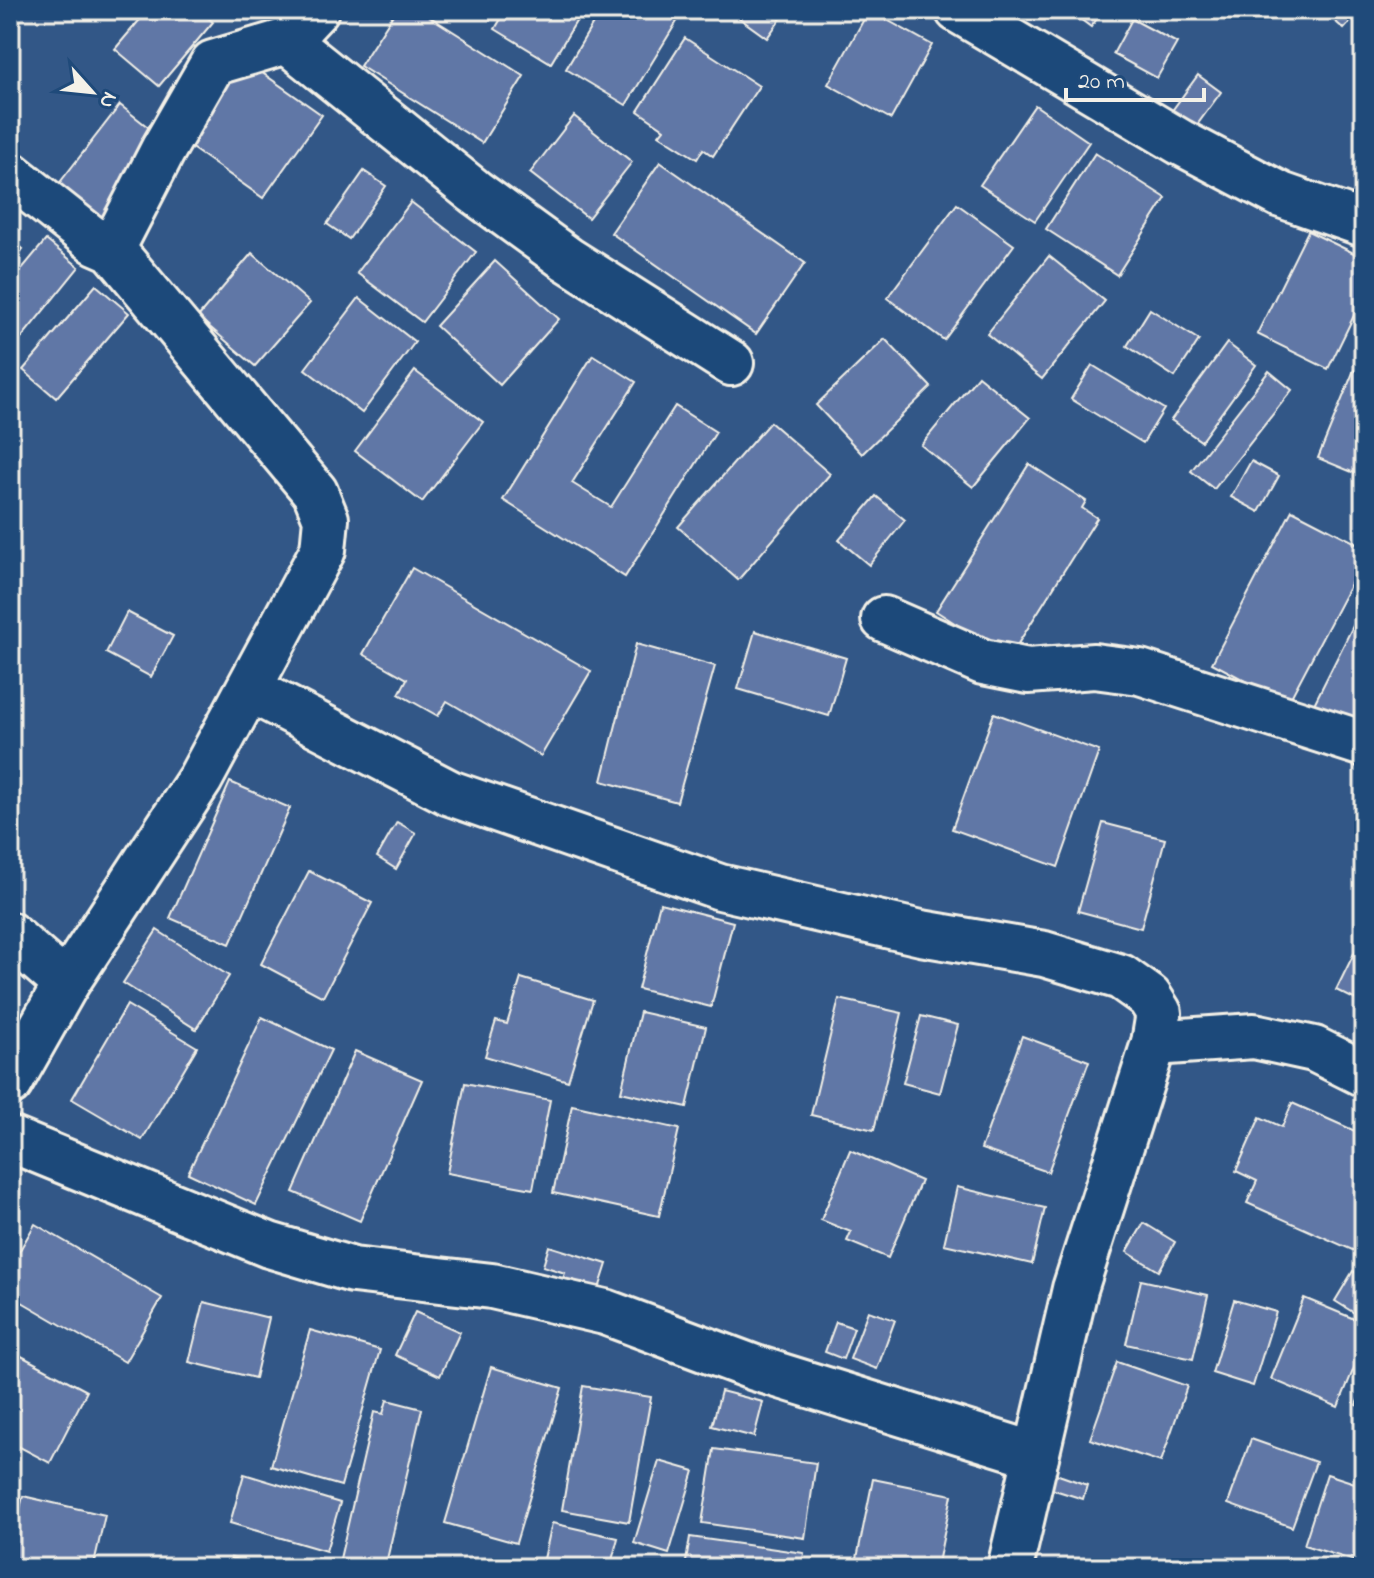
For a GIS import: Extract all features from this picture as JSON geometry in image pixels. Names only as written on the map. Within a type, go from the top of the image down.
[{"type":"street","points":[[981,16],[1180,142],[1281,195],[1364,224]]},
{"type":"street","points":[[112,249],[163,150],[213,63],[301,25],[475,192],[556,251],[731,363]]},
{"type":"street","points":[[10,174],[96,242],[112,249],[315,492],[326,519],[323,550],[200,779],[66,984],[10,1083]]},
{"type":"street","points":[[884,619],[983,662],[1028,671],[1094,666],[1140,672],[1364,744]]},
{"type":"street","points":[[249,689],[450,793],[720,887],[921,933],[1044,954],[1121,977],[1149,997],[1159,1013],[1154,1043],[1075,1289],[1010,1568]]},
{"type":"street","points":[[10,935],[66,984]]},
{"type":"street","points":[[1154,1043],[1254,1036],[1314,1049],[1364,1074]]},
{"type":"street","points":[[10,1139],[269,1245],[353,1270],[492,1286],[605,1312],[755,1368],[1036,1455]]},
{"type":"building","points":[[148,10],[199,10],[213,22],[159,86],[115,49]]},
{"type":"building","points":[[396,10],[419,10],[524,76],[482,143],[360,66]]},
{"type":"building","points":[[506,10],[583,10],[551,63],[495,29]]},
{"type":"building","points":[[601,10],[684,10],[626,105],[566,69]]},
{"type":"building","points":[[728,10],[787,10],[767,38]]},
{"type":"building","points":[[869,10],[932,45],[891,119],[828,84]]},
{"type":"building","points":[[1068,10],[1103,10],[1091,27]]},
{"type":"building","points":[[1322,10],[1361,10],[1344,29]]},
{"type":"building","points":[[1132,19],[1177,43],[1157,78],[1113,54]]},
{"type":"building","points":[[685,38],[759,86],[713,156],[703,149],[697,159],[659,135],[664,129],[638,111]]},
{"type":"building","points":[[244,60],[322,115],[263,198],[186,144]]},
{"type":"building","points":[[1198,75],[1221,92],[1194,129],[1171,112]]},
{"type":"building","points":[[120,105],[162,138],[97,223],[54,190]]},
{"type":"building","points":[[1035,105],[1089,142],[1035,221],[980,185]]},
{"type":"building","points":[[574,116],[632,162],[588,218],[530,173]]},
{"type":"building","points":[[1095,153],[1166,198],[1117,275],[1046,229]]},
{"type":"building","points":[[660,162],[805,263],[756,334],[611,233]]},
{"type":"building","points":[[364,171],[386,186],[349,239],[327,224]]},
{"type":"building","points":[[411,202],[476,252],[422,322],[357,273]]},
{"type":"building","points":[[957,204],[1014,245],[944,340],[887,298]]},
{"type":"building","points":[[1308,231],[1364,258],[1364,295],[1328,369],[1257,334]]},
{"type":"building","points":[[10,238],[23,249],[10,266]]},
{"type":"building","points":[[46,240],[79,267],[10,352],[10,283]]},
{"type":"building","points":[[252,253],[310,303],[255,366],[198,317]]},
{"type":"building","points":[[1049,256],[1105,301],[1042,379],[987,334]]},
{"type":"building","points":[[495,261],[559,319],[500,385],[436,326]]},
{"type":"building","points":[[96,285],[129,313],[56,398],[23,370]]},
{"type":"building","points":[[359,298],[415,342],[362,413],[305,369]]},
{"type":"building","points":[[1150,309],[1199,340],[1175,377],[1127,346]]},
{"type":"building","points":[[885,339],[931,387],[862,454],[816,405]]},
{"type":"building","points":[[1227,343],[1256,365],[1201,441],[1171,420]]},
{"type":"building","points":[[593,355],[636,382],[572,483],[611,507],[675,406],[716,432],[625,577],[503,500]]},
{"type":"building","points":[[1092,365],[1164,409],[1143,443],[1071,399]]},
{"type":"building","points":[[1354,370],[1364,374],[1364,477],[1318,458]]},
{"type":"building","points":[[415,371],[483,422],[422,502],[355,451]]},
{"type":"building","points":[[1269,371],[1292,390],[1214,489],[1191,471]]},
{"type":"building","points":[[978,376],[1030,418],[973,487],[921,445]]},
{"type":"building","points":[[770,422],[830,474],[738,580],[678,527]]},
{"type":"building","points":[[1251,461],[1279,476],[1259,512],[1231,497]]},
{"type":"building","points":[[1029,464],[1086,501],[1082,508],[1097,518],[1009,658],[936,611]]},
{"type":"building","points":[[876,496],[905,520],[869,565],[839,540]]},
{"type":"building","points":[[1292,510],[1364,547],[1364,559],[1288,703],[1212,663]]},
{"type":"building","points":[[412,568],[591,671],[541,756],[447,701],[438,716],[399,694],[407,679],[363,654]]},
{"type":"building","points":[[1364,604],[1364,731],[1313,706]]},
{"type":"building","points":[[127,612],[173,636],[151,677],[106,653]]},
{"type":"building","points":[[755,631],[846,658],[829,716],[738,689]]},
{"type":"building","points":[[636,644],[715,666],[677,802],[602,781]]},
{"type":"building","points":[[994,713],[1099,751],[1058,867],[952,829]]},
{"type":"building","points":[[230,782],[290,808],[230,944],[170,918]]},
{"type":"building","points":[[397,822],[416,833],[396,869],[377,857]]},
{"type":"building","points":[[1103,823],[1165,839],[1141,928],[1078,911]]},
{"type":"building","points":[[309,871],[372,903],[323,997],[261,964]]},
{"type":"building","points":[[660,903],[733,922],[711,1007],[638,989]]},
{"type":"building","points":[[157,930],[229,976],[196,1029],[123,983]]},
{"type":"building","points":[[1364,933],[1364,1004],[1336,990]]},
{"type":"building","points":[[521,978],[593,1000],[568,1081],[485,1056],[496,1021],[507,1024]]},
{"type":"building","points":[[839,999],[902,1013],[874,1130],[811,1115]]},
{"type":"building","points":[[127,1005],[197,1047],[142,1140],[72,1099]]},
{"type":"building","points":[[640,1012],[706,1027],[687,1107],[621,1092]]},
{"type":"building","points":[[921,1016],[958,1025],[940,1093],[903,1083]]},
{"type":"building","points":[[262,1017],[331,1050],[256,1205],[188,1173]]},
{"type":"building","points":[[1022,1036],[1089,1061],[1048,1172],[981,1149]]},
{"type":"building","points":[[355,1051],[422,1080],[360,1221],[293,1192]]},
{"type":"building","points":[[465,1083],[550,1100],[533,1189],[447,1173]]},
{"type":"building","points":[[1292,1103],[1364,1135],[1364,1242],[1359,1253],[1247,1203],[1257,1181],[1236,1171],[1260,1117],[1282,1127]]},
{"type":"building","points":[[572,1105],[679,1129],[659,1216],[553,1193]]},
{"type":"building","points":[[850,1150],[921,1181],[888,1258],[847,1241],[851,1232],[821,1220]]},
{"type":"building","points":[[957,1187],[1045,1208],[1032,1264],[944,1244]]},
{"type":"building","points":[[1144,1223],[1175,1242],[1159,1271],[1127,1252]]},
{"type":"building","points":[[35,1224],[162,1298],[125,1362],[10,1295],[10,1267]]},
{"type":"building","points":[[549,1246],[607,1264],[598,1292],[562,1281],[565,1273],[543,1266]]},
{"type":"building","points":[[1353,1271],[1364,1277],[1364,1319],[1335,1301]]},
{"type":"building","points":[[1141,1280],[1208,1295],[1193,1359],[1126,1344]]},
{"type":"building","points":[[1304,1298],[1364,1323],[1364,1344],[1338,1407],[1271,1379]]},
{"type":"building","points":[[1234,1300],[1276,1312],[1253,1386],[1212,1373]]},
{"type":"building","points":[[204,1302],[269,1318],[255,1378],[189,1362]]},
{"type":"building","points":[[868,1311],[895,1320],[877,1369],[850,1359]]},
{"type":"building","points":[[415,1312],[460,1332],[440,1376],[395,1355]]},
{"type":"building","points":[[836,1322],[854,1328],[843,1359],[825,1352]]},
{"type":"building","points":[[310,1330],[380,1350],[341,1486],[271,1466]]},
{"type":"building","points":[[10,1350],[87,1391],[50,1463],[10,1442]]},
{"type":"building","points":[[1117,1362],[1187,1386],[1161,1462],[1090,1439]]},
{"type":"building","points":[[491,1367],[562,1388],[516,1543],[445,1523]]},
{"type":"building","points":[[583,1386],[651,1397],[629,1522],[562,1510]]},
{"type":"building","points":[[1364,1386],[1364,1408],[1356,1405]]},
{"type":"building","points":[[721,1391],[763,1402],[754,1437],[712,1426]]},
{"type":"building","points":[[387,1400],[422,1409],[385,1568],[359,1568],[339,1563],[374,1412],[383,1414]]},
{"type":"building","points":[[1251,1439],[1316,1462],[1292,1527],[1228,1504]]},
{"type":"building","points":[[714,1449],[816,1463],[805,1538],[702,1523]]},
{"type":"building","points":[[659,1461],[694,1471],[669,1554],[634,1543]]},
{"type":"building","points":[[1050,1472],[1087,1485],[1083,1499],[1045,1487]]},
{"type":"building","points":[[244,1474],[340,1503],[326,1551],[230,1523]]},
{"type":"building","points":[[1327,1474],[1364,1486],[1364,1564],[1304,1545]]},
{"type":"building","points":[[873,1479],[952,1495],[937,1568],[855,1568]]},
{"type":"building","points":[[23,1496],[105,1515],[93,1568],[10,1568],[10,1549]]},
{"type":"building","points":[[552,1523],[618,1538],[610,1568],[542,1568]]},
{"type":"building","points":[[690,1537],[804,1553],[802,1568],[685,1568]]},
{"type":"building","points":[[231,1558],[266,1568],[228,1568]]}]
